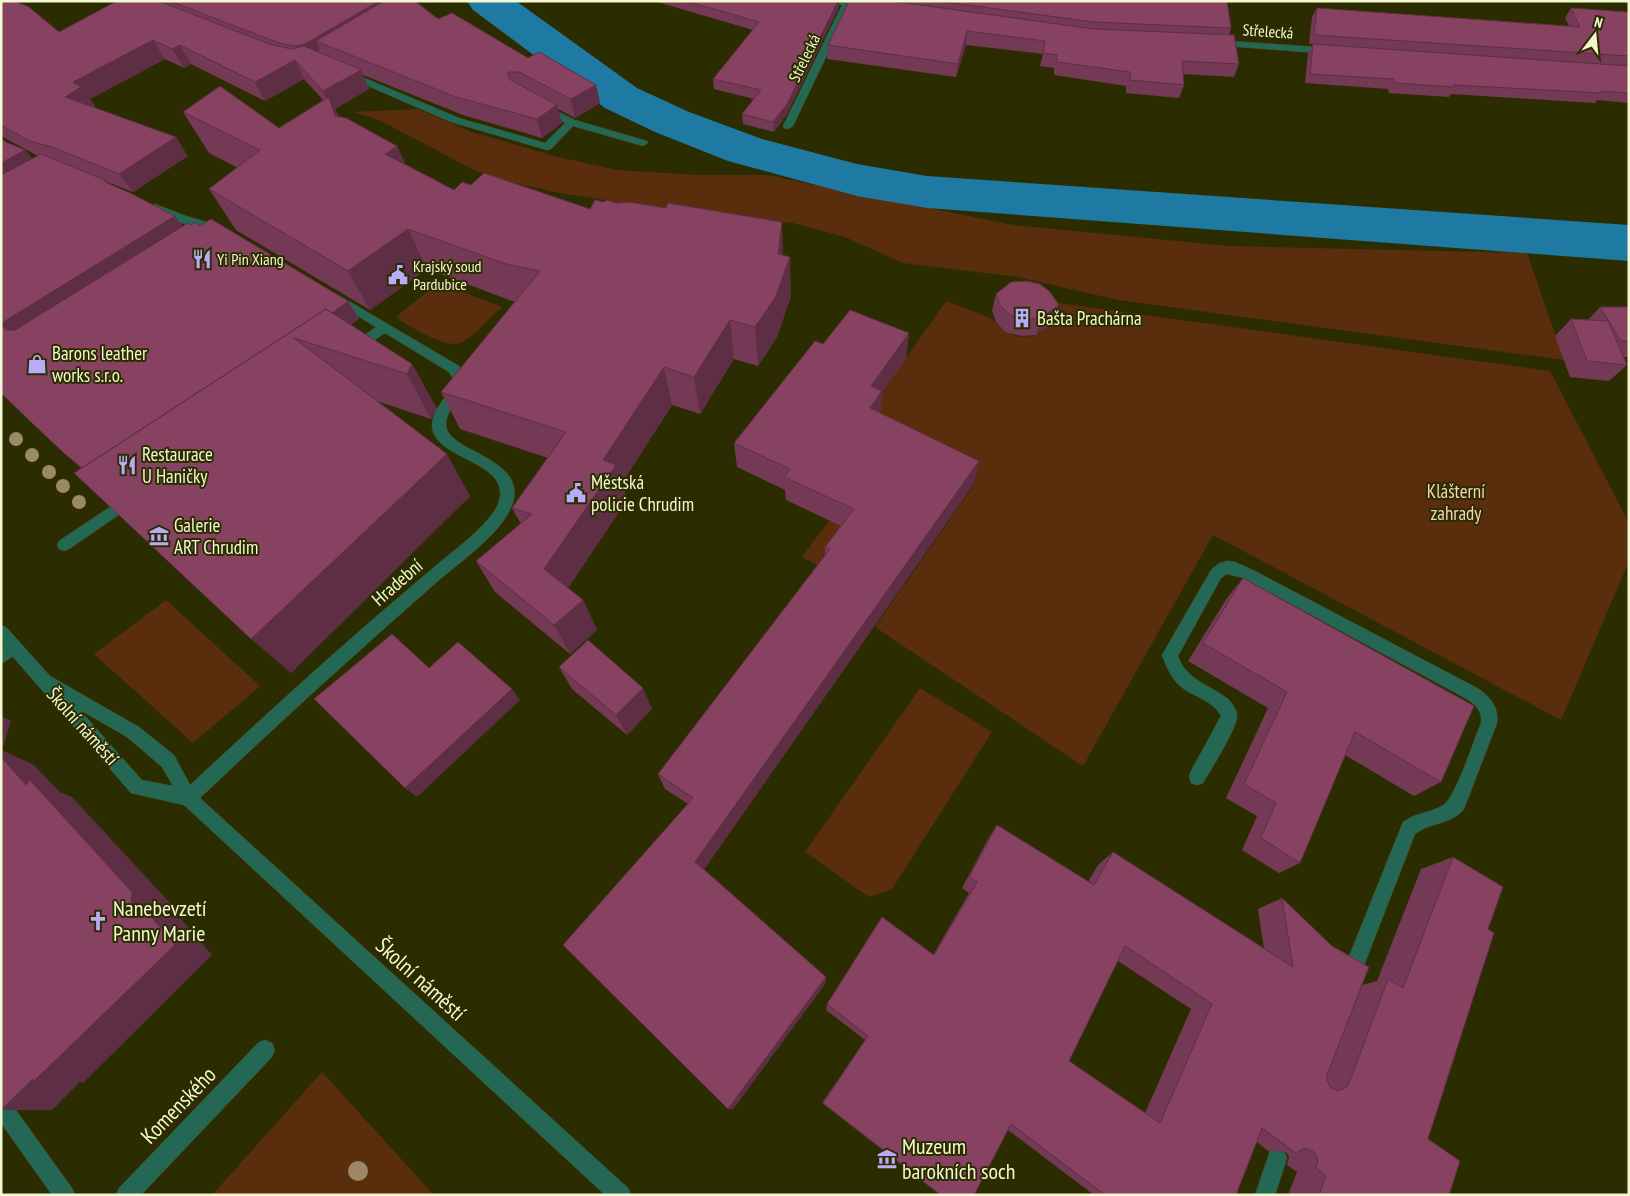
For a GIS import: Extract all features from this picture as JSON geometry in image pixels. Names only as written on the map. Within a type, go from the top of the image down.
[{"type":"street","points":[[828,1],[876,7]]},
{"type":"street","name":"Střelecká","points":[[788,126],[847,4]]},
{"type":"street","name":"Střelecká","points":[[1203,42],[1341,52]]},
{"type":"street","points":[[340,71],[455,120],[548,146],[572,122]]},
{"type":"street","points":[[536,103],[572,122],[642,143]]},
{"type":"street","points":[[140,202],[182,219],[214,227],[230,234]]},
{"type":"street","points":[[197,238],[229,218]]},
{"type":"street","points":[[328,292],[385,327],[345,354]]},
{"type":"street","name":"Hradební","points":[[188,798],[319,677],[501,514],[508,495],[508,487],[505,481],[495,470],[451,442],[440,432],[439,425],[442,418],[465,376],[385,327]]},
{"type":"street","points":[[64,545],[142,492]]},
{"type":"street","points":[[1197,777],[1228,723],[1230,718],[1229,712],[1222,704],[1182,677],[1172,663],[1170,655],[1216,574],[1225,568],[1236,568],[1248,574],[1471,693],[1486,704],[1490,713],[1489,723],[1458,803],[1453,810],[1443,815],[1417,822],[1409,828],[1341,998]]},
{"type":"street","points":[[1,632],[42,680]]},
{"type":"street","points":[[1,657],[14,647]]},
{"type":"street","name":"Školní náměstí","points":[[42,680],[137,787],[188,798]]},
{"type":"street","name":"Školní náměstí","points":[[42,680],[134,732],[168,761],[188,798],[621,1195]]},
{"type":"street","name":"Komenského","points":[[126,1195],[266,1050]]},
{"type":"street","points":[[1,1106],[65,1195]]},
{"type":"street","points":[[1265,1195],[1278,1158]]},
{"type":"green space","points":[[418,109],[472,132],[558,157],[617,170],[698,175],[767,175],[1013,225],[1229,246],[1527,253],[1564,360],[1118,300],[1018,277],[903,263],[845,237],[793,223],[671,210],[560,193],[515,183],[476,171],[379,120],[353,112]]},
{"type":"green space","points":[[439,283],[502,307],[471,336],[461,343],[455,344],[429,336],[397,318],[400,313]]},
{"type":"green space","name":"Klášterní zahrady","points":[[1029,299],[1550,371],[1629,523],[1629,561],[1561,720],[1213,535],[1083,766],[875,627],[974,485],[911,454],[825,569],[802,557],[901,424],[869,411],[946,301],[986,316],[996,322],[1004,331],[1022,337],[1040,333],[1049,324]]},
{"type":"green space","points":[[166,600],[260,686],[193,743],[94,654]]},
{"type":"green space","points":[[920,688],[992,732],[892,889],[869,897],[805,852]]},
{"type":"green space","points":[[322,1072],[434,1195],[212,1195]]},
{"type":"building","points":[[1,1],[14,1],[29,7],[59,32],[117,1],[159,1],[269,44],[291,49],[304,46],[361,70],[323,91],[295,60],[255,82],[180,45],[172,49],[153,40],[73,82],[81,87],[65,97],[176,137],[119,174],[55,148],[30,141],[1,125]]},
{"type":"building","points":[[170,1],[379,1],[305,44],[295,46],[279,43]]},
{"type":"building","points":[[384,1],[415,1],[438,19],[452,13],[528,58],[539,52],[596,85],[571,99],[519,72],[508,72],[509,79],[557,105],[537,119],[456,97],[316,41]]},
{"type":"building","points":[[686,1],[838,1],[787,104],[773,122],[742,114],[761,90],[713,79],[759,22]]},
{"type":"building","points":[[849,1],[891,1],[1094,29],[1234,35],[1239,64],[1182,61],[1184,85],[1130,80],[1130,72],[1057,62],[1057,55],[1043,53],[1045,41],[967,31],[958,64],[828,45]]},
{"type":"building","points":[[938,1],[1227,1],[1231,28],[1094,22]]},
{"type":"building","points":[[1317,8],[1580,27],[1571,8],[1628,12],[1629,56],[1314,35]]},
{"type":"building","points":[[1313,44],[1629,66],[1629,93],[1454,85],[1455,87],[1395,83],[1394,79],[1310,74]]},
{"type":"building","points":[[220,86],[279,128],[329,97],[335,116],[346,118],[397,146],[385,154],[454,190],[462,182],[471,185],[484,173],[590,209],[595,200],[618,203],[629,202],[666,208],[668,203],[782,222],[778,254],[790,257],[775,298],[755,327],[730,320],[694,377],[664,367],[603,460],[616,465],[544,569],[583,600],[554,625],[476,561],[532,514],[512,508],[566,432],[441,392],[540,271],[506,264],[408,229],[348,271],[209,189],[260,150],[183,112]]},
{"type":"building","points":[[1,138],[6,142],[25,150],[1,163]]},
{"type":"building","points":[[41,154],[107,181],[105,182],[175,216],[5,321],[2,326],[6,330],[15,330],[188,223],[191,225],[195,222],[200,226],[211,219],[348,301],[332,313],[326,309],[82,468],[1,393],[1,175]]},
{"type":"building","points":[[1026,281],[1040,284],[1050,292],[1059,305],[1041,318],[1025,320],[1010,315],[1000,305],[996,294],[1011,282]]},
{"type":"building","points":[[1600,307],[1629,307],[1629,341],[1621,341]]},
{"type":"building","points":[[326,309],[412,364],[407,374],[294,338],[447,454],[251,639],[74,473]]},
{"type":"building","points":[[850,310],[909,333],[871,386],[882,391],[870,408],[979,461],[695,862],[826,977],[728,1109],[563,945],[693,798],[658,774],[830,549],[825,547],[854,509],[784,477],[790,469],[734,443],[815,341],[823,344]]},
{"type":"building","points":[[1571,319],[1608,321],[1627,365],[1587,361]]},
{"type":"building","points":[[1243,578],[1474,706],[1441,782],[1355,732],[1300,863],[1261,838],[1276,803],[1244,784],[1287,692],[1203,643]]},
{"type":"building","points":[[392,634],[429,668],[458,642],[512,689],[405,788],[314,699]]},
{"type":"building","points":[[588,640],[643,688],[616,715],[559,667]]},
{"type":"building","name":"Nanebevzetí Panny Marie","points":[[1,757],[26,785],[30,780],[132,892],[131,907],[143,907],[175,945],[34,1081],[33,1079],[1,1110]]},
{"type":"building","points":[[997,825],[1094,885],[1113,852],[1293,967],[1282,898],[1332,946],[1369,967],[1326,1077],[1330,1087],[1339,1091],[1348,1086],[1388,979],[1403,988],[1453,857],[1503,887],[1488,929],[1494,933],[1428,1139],[1460,1161],[1449,1195],[1319,1195],[1326,1176],[1316,1168],[1318,1160],[1314,1152],[1305,1148],[1296,1153],[1262,1128],[1236,1195],[1105,1195],[1011,1124],[974,1195],[941,1195],[823,1103],[868,1036],[827,1004],[882,917],[934,955],[977,882],[969,877]],"holes":[[[1125,946],[1212,1004],[1160,1123],[1069,1061]]]},
{"type":"waterway","points":[[488,1],[621,98],[672,122],[745,150],[857,180],[927,192],[1629,243]]},
{"type":"place","name":"Yi Pin Xiang","points":[[202,259]]},
{"type":"place","name":"Krajský soud Pardubice","points":[[398,275]]},
{"type":"place","name":"Bašta Prachárna","points":[[1022,318]]},
{"type":"place","name":"Barons leather works s.r.o.","points":[[37,364]]},
{"type":"place","name":"Restaurace U Haničky","points":[[127,465]]},
{"type":"place","name":"Městská policie Chrudim","points":[[576,493]]},
{"type":"place","name":"Galerie ART Chrudim","points":[[159,536]]},
{"type":"place","name":"Nanebevzetí Panny Marie","points":[[98,921]]},
{"type":"place","name":"Muzeum barokních soch","points":[[887,1159]]}]
